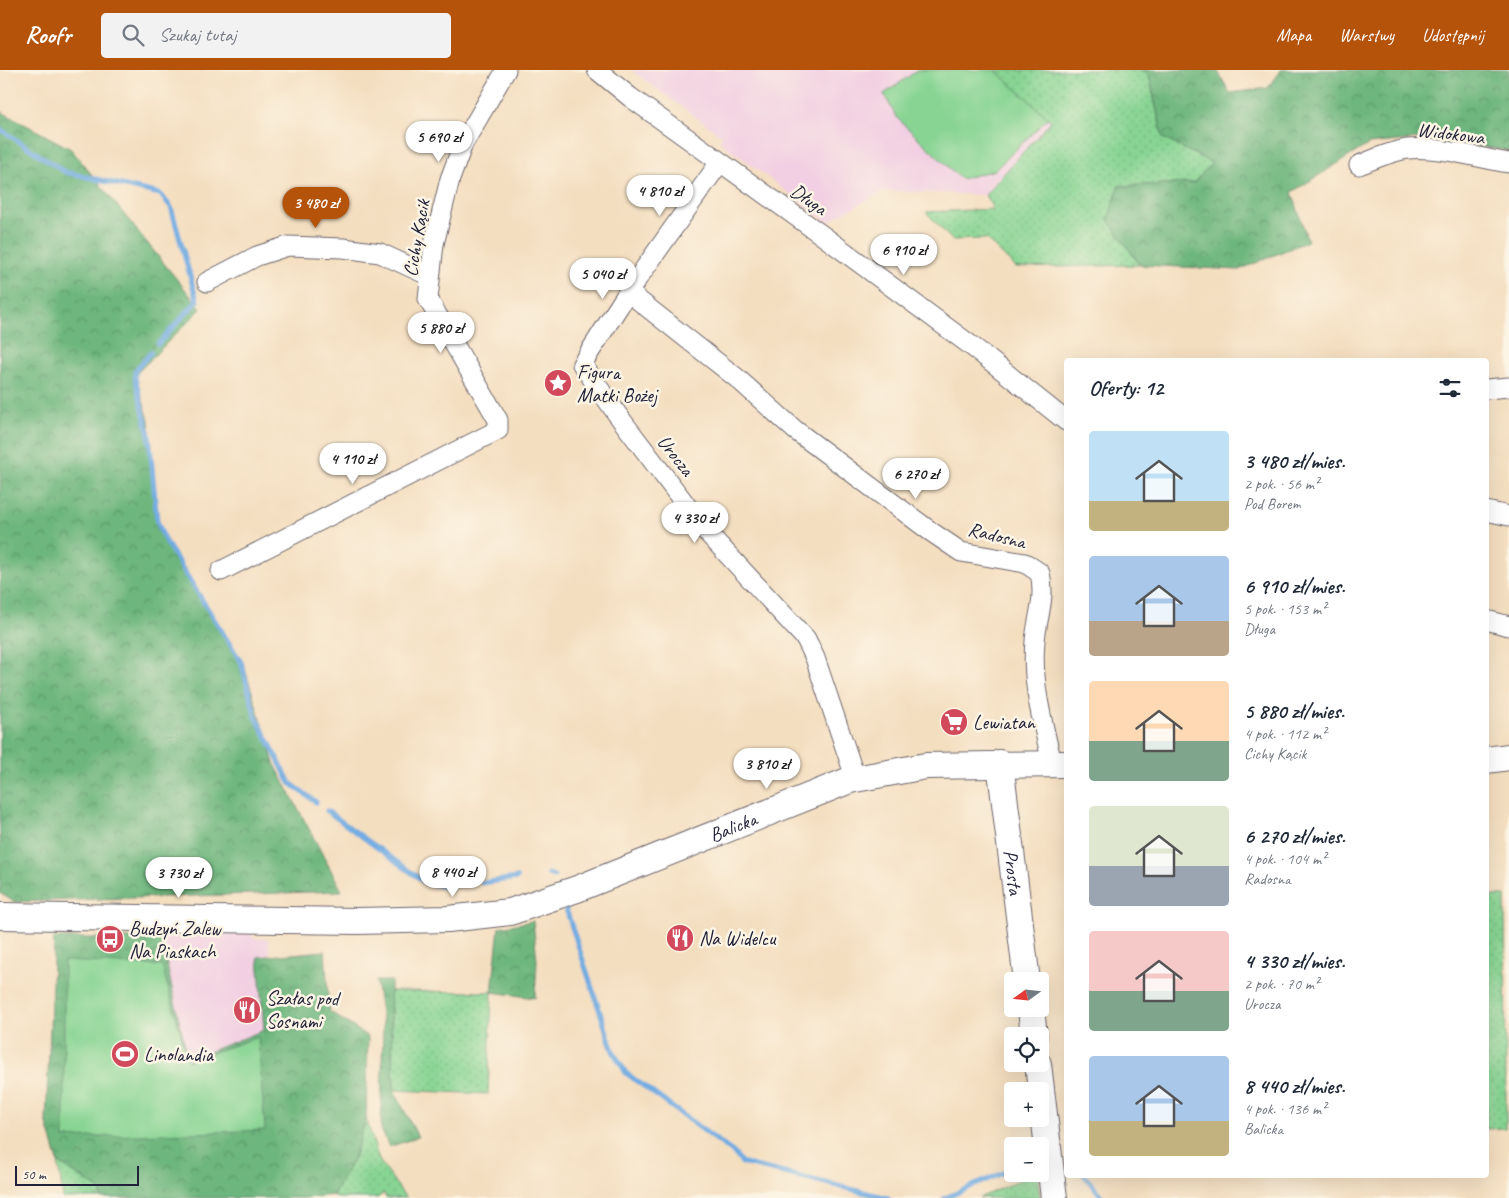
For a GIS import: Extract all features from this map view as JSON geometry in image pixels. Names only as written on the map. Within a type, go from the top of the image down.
[{"type":"main road","points":[[1489,760],[1509,757]]},
{"type":"main road","name":"Prosta","points":[[1000,763],[1026,972]]},
{"type":"main road","name":"Balicka","points":[[0,916],[204,920],[448,919],[510,912],[551,899],[850,780],[926,766],[1059,763]]},
{"type":"main road","points":[[1039,1072],[1054,1198]]},
{"type":"street","name":"Cichy Kącik","points":[[221,571],[498,430],[498,420],[428,299],[434,244],[463,144],[506,70]]},
{"type":"street","name":"Długa","points":[[596,70],[977,350],[1064,419]]},
{"type":"street","name":"Widokowa","points":[[1359,165],[1389,153],[1425,149],[1509,163]]},
{"type":"street","name":"Urocza","points":[[720,162],[628,292],[582,364],[617,414],[705,530],[806,639],[815,658],[852,768],[850,780]]},
{"type":"street","points":[[207,282],[257,256],[288,246],[343,248],[380,253],[430,276]]},
{"type":"street","name":"Radosna","points":[[628,292],[738,379],[795,430],[930,531],[961,552],[1025,562],[1040,573],[1044,590],[1035,642],[1037,700],[1059,763]]},
{"type":"street","points":[[1489,389],[1509,387]]},
{"type":"street","points":[[1489,512],[1509,516]]},
{"type":"street","points":[[1489,621],[1509,626]]},
{"type":"shaded area","points":[[631,70],[995,70],[1051,121],[985,195],[884,191],[827,222],[719,141],[722,136]]},
{"type":"shaded area","points":[[251,930],[253,938],[268,939],[270,955],[258,957],[264,1030],[188,1060],[161,938]]},
{"type":"green space","points":[[918,70],[995,70],[1048,118],[995,170],[961,179],[897,118],[884,94]]},
{"type":"green space","points":[[995,70],[1142,70],[1149,75],[1163,138],[1212,163],[1194,183],[1119,186],[1109,220],[1140,265],[1016,268],[986,239],[952,240],[926,212],[993,209],[985,195],[1051,121]]},
{"type":"green space","points":[[1142,70],[1217,70],[1230,93],[1268,88],[1281,70],[1509,70],[1509,151],[1429,138],[1369,144],[1292,192],[1308,241],[1239,270],[1140,265],[1108,220],[1119,186],[1194,183],[1212,163],[1163,138],[1149,75]]},
{"type":"green space","points":[[0,111],[71,149],[201,309],[135,375],[149,420],[157,529],[244,666],[274,763],[342,891],[14,902],[0,893]]},
{"type":"green space","points":[[1489,896],[1505,896],[1506,1128],[1489,1129]]},
{"type":"green space","points":[[533,921],[537,960],[535,998],[492,992],[499,927]]},
{"type":"green space","points":[[54,938],[161,938],[188,1060],[264,1030],[258,957],[325,951],[329,1011],[368,1037],[366,1118],[354,1158],[333,1195],[304,1198],[102,1198],[100,1190],[58,1162],[46,1120]]},
{"type":"green space","name":"Linolandia","points":[[64,961],[162,966],[188,1061],[258,1037],[265,1130],[64,1138]]},
{"type":"green space","points":[[376,981],[392,981],[390,991],[394,1090],[418,1137],[389,1147],[381,1129],[383,1025]]},
{"type":"green space","points":[[390,991],[492,992],[488,1094],[394,1090]]},
{"type":"green space","points":[[366,1118],[379,1160],[406,1198],[386,1198],[384,1193],[377,1198],[338,1198],[333,1195],[354,1158]]},
{"type":"green space","points":[[58,1162],[100,1190],[102,1198],[63,1198]]},
{"type":"green space","points":[[1015,1182],[1038,1182],[1040,1198],[979,1198]]},
{"type":"waterway","points":[[0,129],[65,172],[160,194],[171,207],[197,301],[158,344]]},
{"type":"waterway","points":[[151,352],[135,371],[135,378],[149,435],[157,521],[164,539],[241,662],[255,715],[290,783],[316,802]]},
{"type":"waterway","points":[[327,811],[423,881],[444,887]]},
{"type":"waterway","points":[[548,874],[554,876]]},
{"type":"waterway","points":[[482,883],[517,878]]},
{"type":"waterway","points":[[455,883],[468,882]]},
{"type":"waterway","points":[[565,906],[613,1051],[626,1073],[734,1153],[742,1163],[888,1198]]},
{"type":"waterway","points":[[945,1198],[1004,1172]]},
{"type":"waterway","points":[[1086,1178],[1103,1198]]},
{"type":"place","name":"Figura Matki Bożej","points":[[558,383]]},
{"type":"place","name":"Lewiatan","points":[[954,722]]},
{"type":"place","name":"Na Widelcu","points":[[680,938]]},
{"type":"place","name":"Budzyń Zalew Na Piaskach","points":[[110,939]]},
{"type":"place","name":"Szałas pod Sosnami","points":[[247,1010]]},
{"type":"place","name":"Linolandia","points":[[125,1054]]}]
